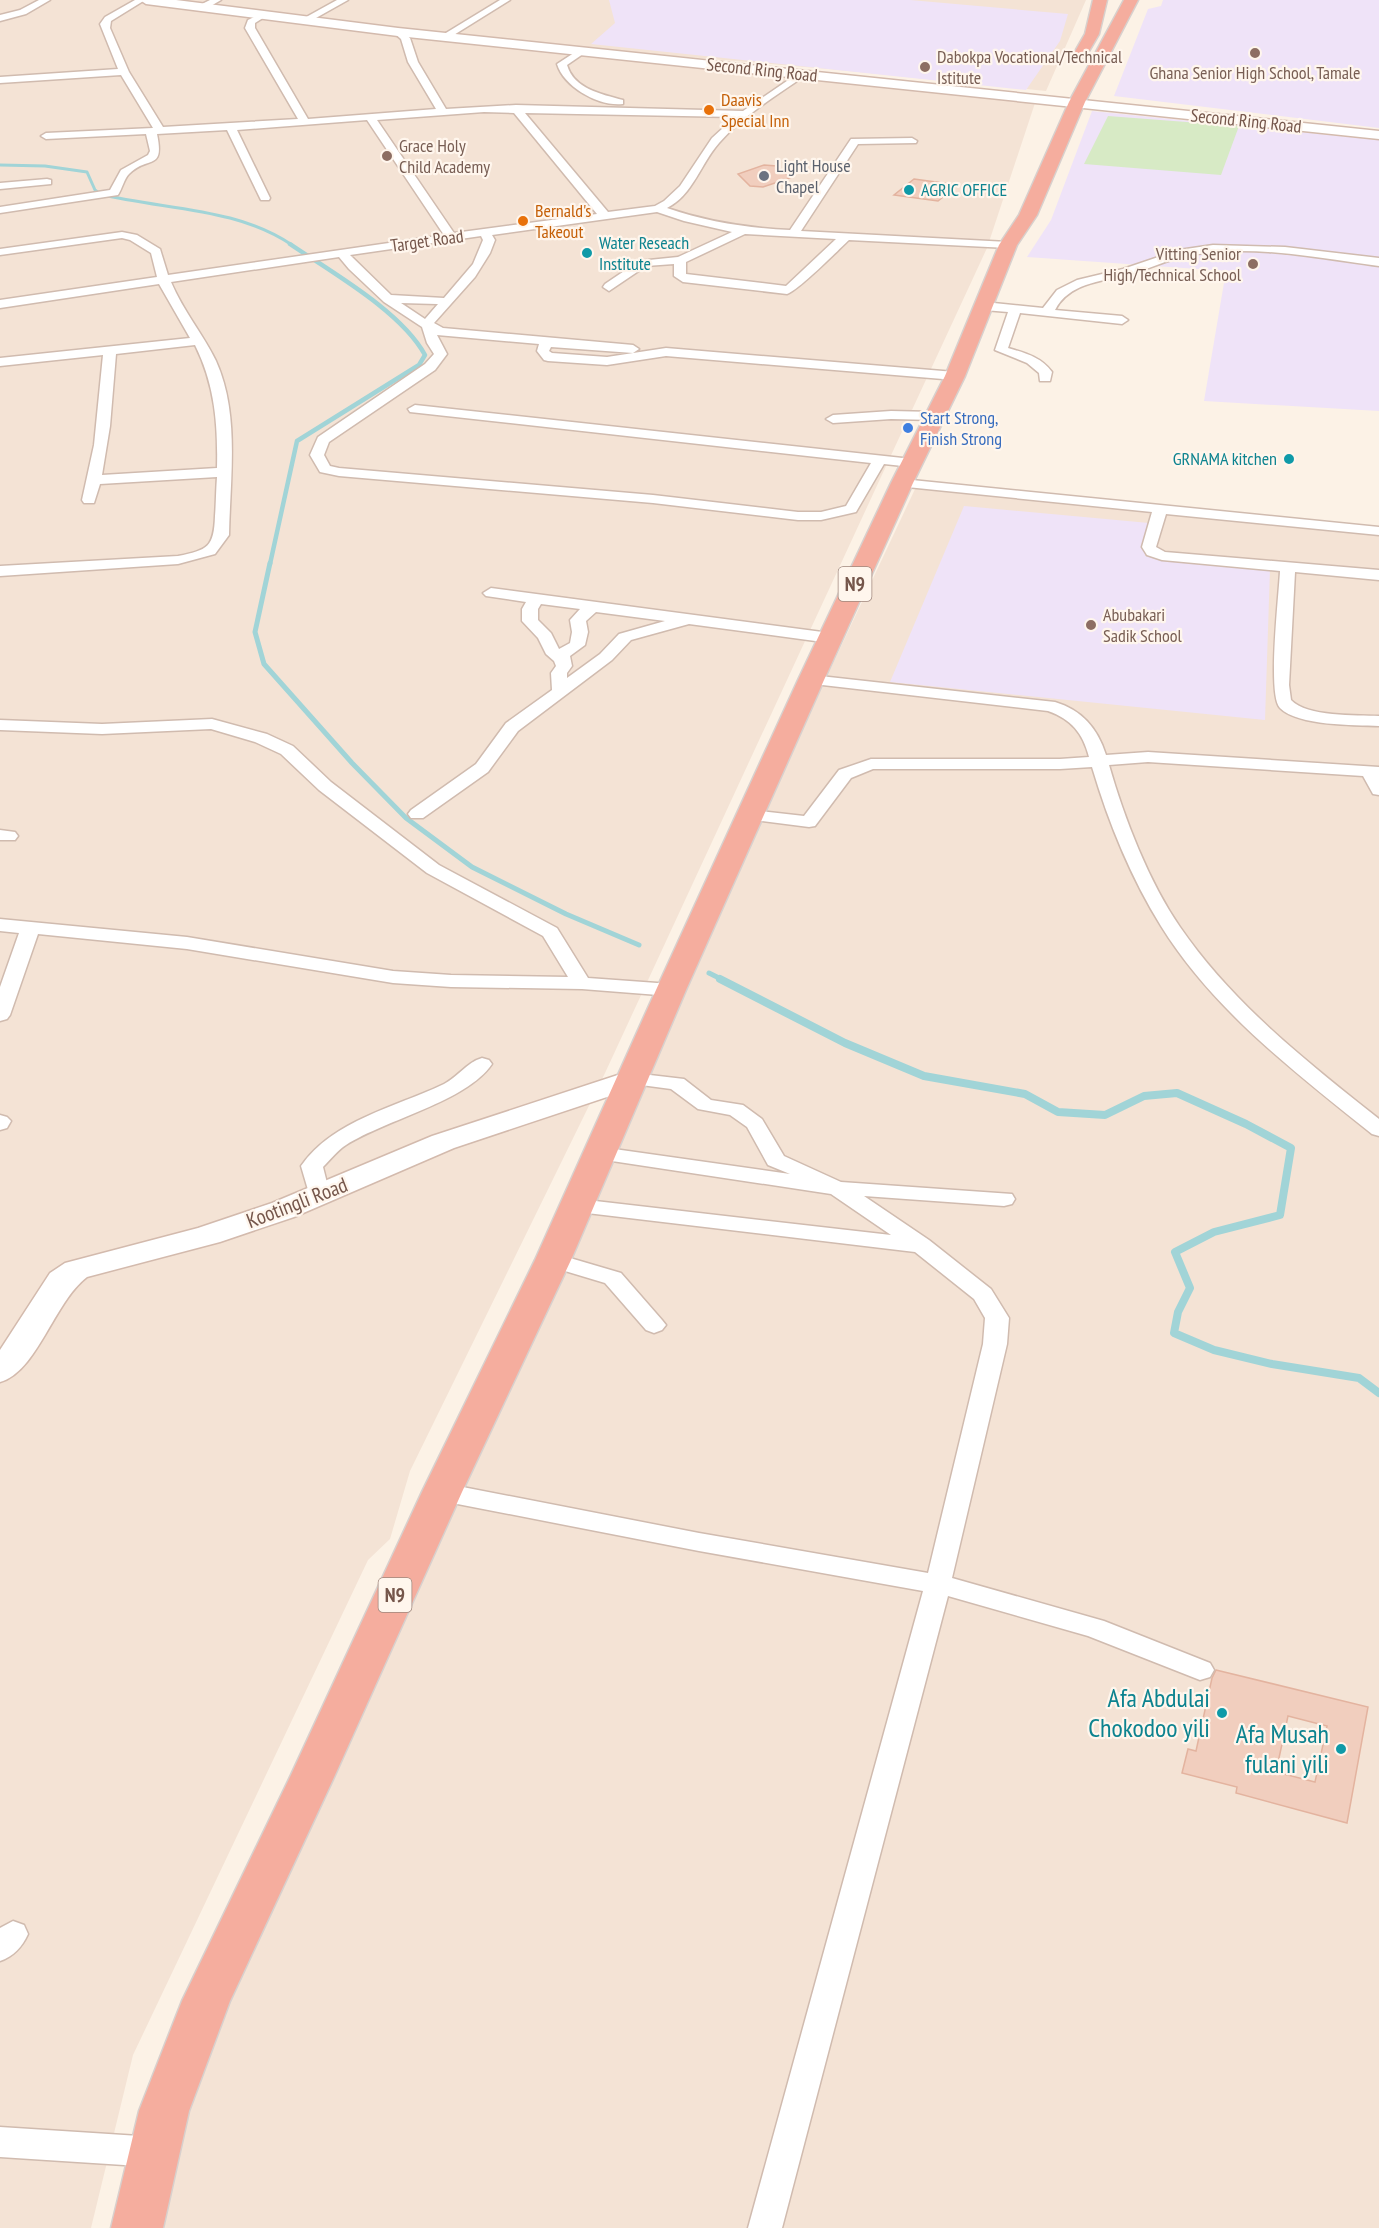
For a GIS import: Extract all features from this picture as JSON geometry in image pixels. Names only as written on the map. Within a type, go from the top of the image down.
[{"type":"highway","points":[[1075,64],[1092,34],[1101,0]]},
{"type":"highway","name":"N9","points":[[137,2228],[164,2111],[206,2001],[313,1775],[442,1492],[578,1206],[675,981],[752,815],[830,638],[955,376],[1012,239],[1028,215],[1077,102],[1131,0]]},
{"type":"highway","name":"N9","points":[[1012,239],[1014,214],[1019,195]]},
{"type":"main road","name":"Second Ring Road","points":[[146,0],[262,16],[580,52],[1379,135]]},
{"type":"main road","name":"Kootingli Road","points":[[0,1371],[20,1347],[62,1280],[76,1270],[209,1235],[283,1210],[443,1142],[633,1080]]},
{"type":"street","points":[[0,18],[23,12],[46,0]]},
{"type":"street","points":[[0,210],[114,194],[126,172],[152,157],[155,151],[155,131],[124,72],[105,24],[141,0]]},
{"type":"street","points":[[201,8],[217,0]]},
{"type":"street","points":[[304,21],[344,0]]},
{"type":"street","points":[[446,36],[506,0]]},
{"type":"street","points":[[262,16],[251,22],[250,28],[304,121]]},
{"type":"street","points":[[398,32],[405,38],[413,62],[441,111]]},
{"type":"street","points":[[580,52],[562,64],[562,69],[582,90],[592,96],[618,102],[627,111]]},
{"type":"street","points":[[0,80],[124,72]]},
{"type":"street","points":[[658,209],[673,201],[711,147],[747,114],[800,75]]},
{"type":"street","points":[[516,108],[605,216]]},
{"type":"street","points":[[46,136],[231,127],[441,111],[516,108],[747,114]]},
{"type":"street","points":[[369,116],[451,237]]},
{"type":"street","points":[[231,127],[265,198]]},
{"type":"street","points":[[793,234],[855,141],[912,141]]},
{"type":"street","points":[[0,186],[47,182]]},
{"type":"street","points":[[658,209],[688,219],[743,231],[846,237],[1012,239]]},
{"type":"street","name":"Target Road","points":[[0,304],[485,232],[658,209]]},
{"type":"street","points":[[609,287],[643,263],[680,260],[743,231]]},
{"type":"street","points":[[428,324],[461,288],[487,249],[489,240],[485,232]]},
{"type":"street","points":[[0,252],[111,235],[133,237],[156,251],[162,280],[200,341],[216,379],[223,420],[222,535],[216,547],[201,556],[178,560],[0,571]]},
{"type":"street","points":[[680,260],[680,276],[687,279],[787,290],[794,287],[807,271],[846,237]]},
{"type":"street","points":[[1048,311],[1051,303],[1058,296],[1081,280],[1125,272],[1191,251],[1238,249],[1379,262]]},
{"type":"street","points":[[338,254],[388,299],[414,318],[428,324],[437,337],[441,354],[430,367],[323,440],[317,455],[325,469],[798,516],[821,516],[851,509],[879,461]]},
{"type":"street","points":[[388,299],[439,300],[447,303]]},
{"type":"street","points":[[984,306],[1122,320]]},
{"type":"street","points":[[1014,309],[1014,317],[1005,331],[1001,350],[1021,356],[1041,366],[1046,372],[1045,378]]},
{"type":"street","points":[[437,337],[454,334],[483,334],[547,343],[543,351],[548,357],[570,359],[613,361],[659,352],[955,376]]},
{"type":"street","points":[[0,362],[200,341]]},
{"type":"street","points":[[89,500],[95,480],[104,417],[110,350]]},
{"type":"street","points":[[415,409],[879,461],[907,473],[1160,509],[1379,531]]},
{"type":"street","points":[[832,419],[891,415],[934,416]]},
{"type":"street","points":[[95,480],[222,472]]},
{"type":"street","points":[[1160,509],[1149,547],[1152,552],[1162,556],[1379,575]]},
{"type":"street","points":[[1288,568],[1281,685],[1283,702],[1290,709],[1304,713],[1379,721]]},
{"type":"street","points":[[491,593],[830,638]]},
{"type":"street","points":[[536,599],[530,609],[530,621],[545,636],[554,654],[561,658],[564,666],[559,673],[560,692]]},
{"type":"street","points":[[561,658],[563,653],[577,645],[580,632],[578,620],[593,606]]},
{"type":"street","points":[[417,814],[482,768],[512,727],[606,657],[625,638],[689,619]]},
{"type":"street","points":[[811,680],[1050,706],[1064,710],[1090,735],[1098,762],[1150,892],[1184,946],[1218,987],[1266,1034],[1379,1130]]},
{"type":"street","points":[[0,725],[102,729],[212,724],[261,738],[287,750],[325,786],[433,869],[550,932],[582,983]]},
{"type":"street","points":[[752,815],[809,822],[845,774],[871,764],[1004,765],[1148,758],[1374,771],[1379,790]]},
{"type":"street","points":[[0,925],[188,943],[393,977],[452,981],[582,983],[675,981]]},
{"type":"street","points":[[0,1015],[30,929]]},
{"type":"street","points":[[320,1195],[312,1166],[337,1142],[384,1117],[454,1087],[482,1064]]},
{"type":"street","points":[[633,1080],[677,1083],[705,1105],[736,1109],[755,1123],[776,1160],[837,1188],[921,1245],[982,1294],[997,1318],[995,1344],[938,1584],[765,2228]]},
{"type":"street","points":[[600,1153],[837,1188],[1004,1199]]},
{"type":"street","points":[[578,1206],[921,1245]]},
{"type":"street","points":[[553,1260],[613,1278],[654,1325]]},
{"type":"street","points":[[442,1492],[699,1542],[938,1584],[1095,1628],[1200,1670]]},
{"type":"street","points":[[0,2142],[155,2152]]},
{"type":"shaded area","points":[[0,0],[152,0],[277,17],[1036,100],[987,248],[605,1073],[410,1471],[390,1539],[368,1560],[133,2055],[91,2228],[0,2228]]},
{"type":"shaded area","name":"Dabokpa Vocational/Technical Istitute","points":[[174,0],[1086,0],[1046,91],[606,50],[314,19]]},
{"type":"shaded area","name":"Dabokpa Vocational/Technical Istitute","points":[[609,0],[910,0],[1068,14],[1060,41],[1026,90],[591,44],[615,23]]},
{"type":"shaded area","name":"Ghana Senior High School, Tamale","points":[[1163,0],[1379,0],[1379,128],[1114,96],[1148,9],[1161,6]]},
{"type":"shaded area","name":"Vitting Senior High/Technical School","points":[[1092,111],[1379,140],[1379,411],[1204,401],[1226,271],[1027,257],[1051,220]]},
{"type":"shaded area","points":[[916,487],[1379,533],[1379,2228],[149,2228],[208,2040],[772,793]]},
{"type":"shaded area","name":"Abubakari Sadik School","points":[[964,506],[1149,523],[1145,556],[1270,569],[1265,720],[890,682]]},
{"type":"green space","points":[[1108,116],[1239,126],[1221,175],[1084,164]]},
{"type":"building","name":"Light House Chapel","points":[[764,165],[777,166],[790,178],[763,187],[750,186],[738,174]]},
{"type":"building","name":"AGRIC OFFICE","points":[[914,179],[958,185],[938,201],[894,195]]},
{"type":"building","name":"Afa Musah fulani yili","points":[[1216,1670],[1368,1707],[1347,1823],[1236,1793],[1237,1787],[1182,1773],[1188,1749],[1196,1751],[1212,1678]],"holes":[[[1288,1716],[1327,1726],[1315,1782],[1276,1772]]]},
{"type":"waterway","points":[[0,165],[45,166],[87,172],[95,190],[100,194],[224,216],[247,223],[292,245]]},
{"type":"waterway","points":[[270,564],[297,441],[419,365],[425,355],[400,323],[383,308],[290,244]]},
{"type":"waterway","points":[[270,563],[255,632],[264,664],[352,763],[406,818],[472,867],[566,914],[639,945]]},
{"type":"waterway","points":[[709,973],[723,980]]},
{"type":"waterway","points":[[720,979],[845,1043],[924,1076],[1025,1094],[1058,1112],[1105,1115],[1144,1096],[1177,1093],[1246,1124],[1291,1148],[1280,1215],[1214,1232],[1175,1252],[1190,1288],[1178,1312],[1174,1333],[1214,1350],[1272,1364],[1359,1378],[1379,1393]]},
{"type":"place","name":"Ghana Senior High School, Tamale","points":[[1255,53]]},
{"type":"place","name":"Dabokpa Vocational/Technical Istitute","points":[[925,67]]},
{"type":"place","name":"Daavis Special Inn","points":[[709,110]]},
{"type":"place","name":"Grace Holy Child Academy","points":[[387,156]]},
{"type":"place","name":"Light House Chapel","points":[[764,176]]},
{"type":"place","name":"AGRIC OFFICE","points":[[909,190]]},
{"type":"place","name":"Bernald's Takeout","points":[[523,221]]},
{"type":"place","name":"Water Reseach Institute","points":[[587,253]]},
{"type":"place","name":"Vitting Senior High/Technical School","points":[[1253,264]]},
{"type":"place","name":"Start Strong, Finish Strong","points":[[908,428]]},
{"type":"place","name":"GRNAMA kitchen","points":[[1289,459]]},
{"type":"place","name":"Abubakari Sadik School","points":[[1091,625]]},
{"type":"place","name":"Afa Abdulai Chokodoo yili","points":[[1222,1713]]},
{"type":"place","name":"Afa Musah fulani yili","points":[[1341,1749]]}]
